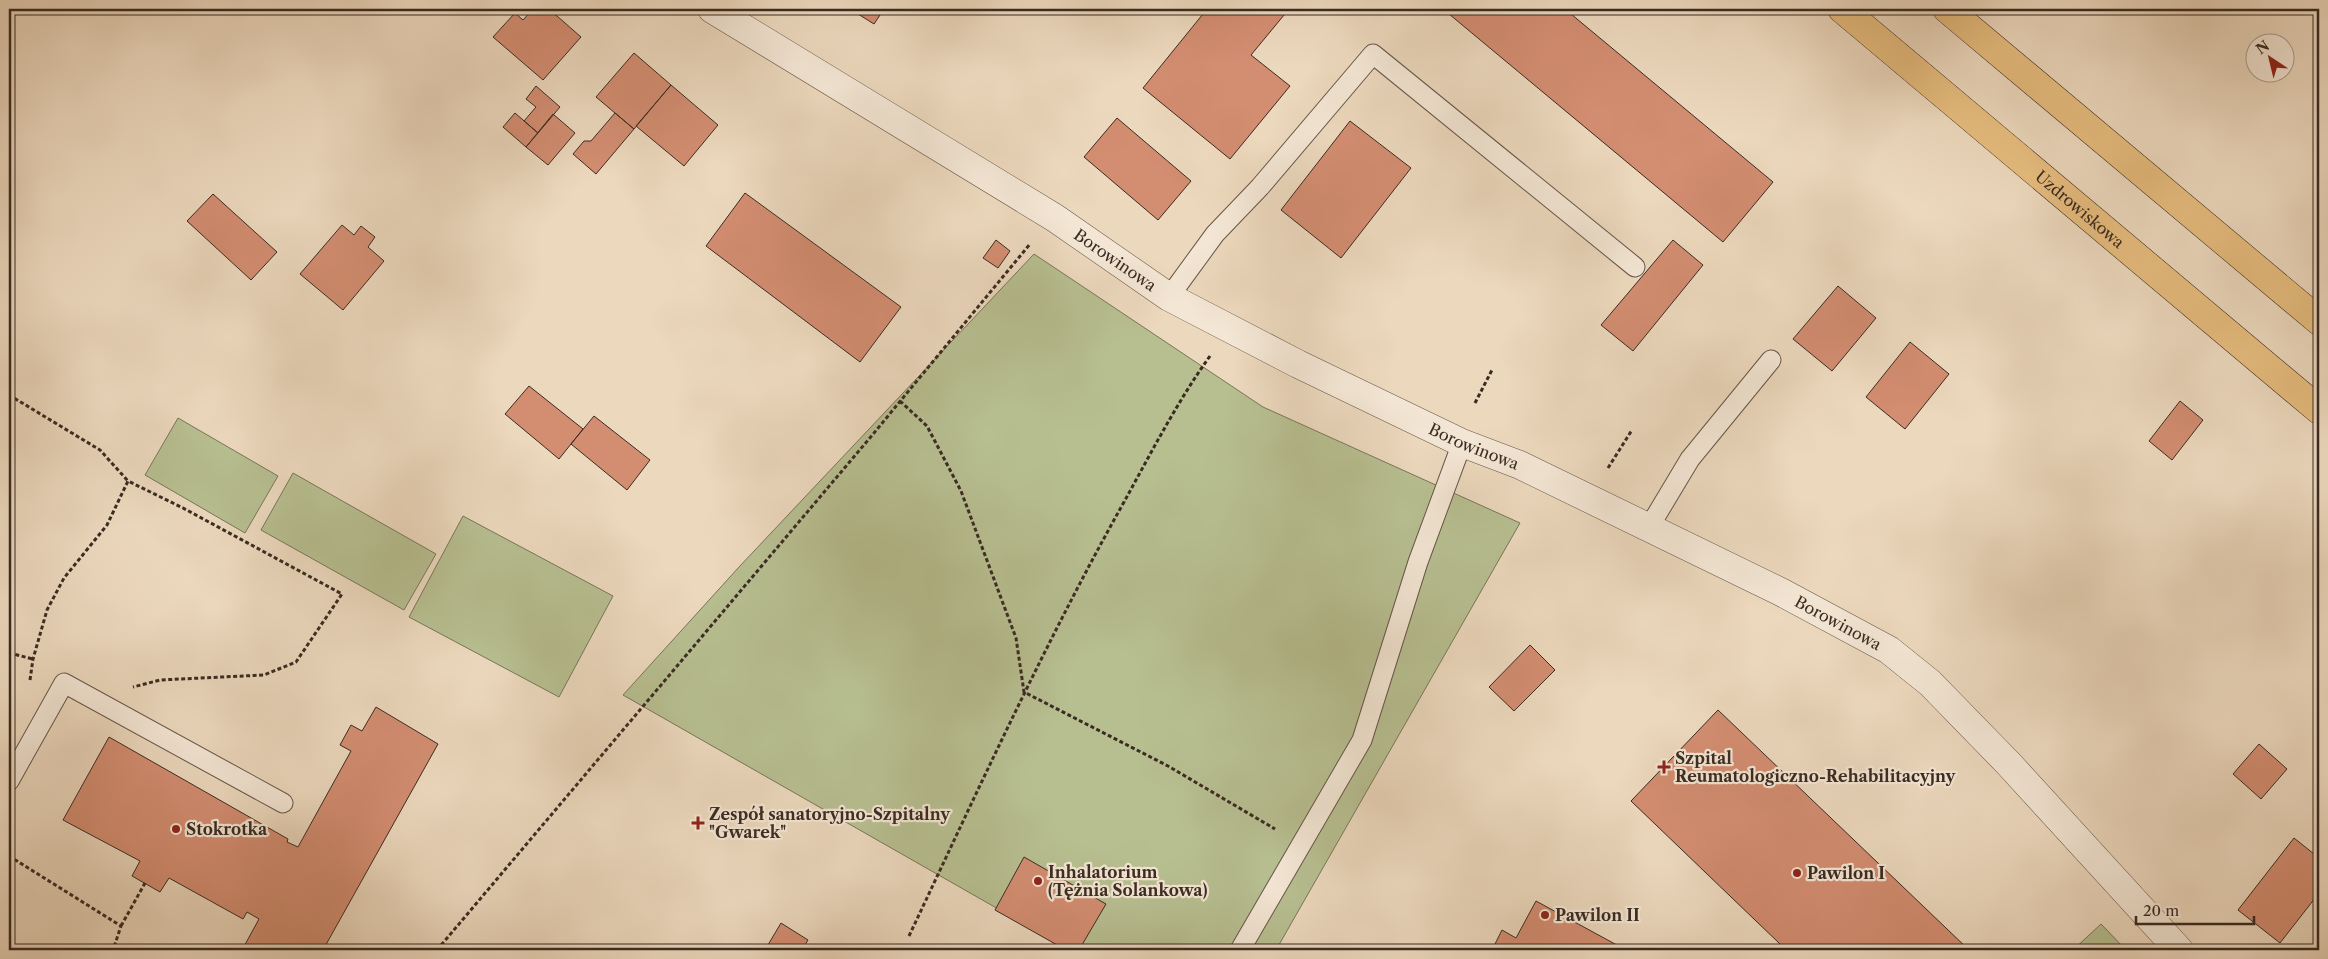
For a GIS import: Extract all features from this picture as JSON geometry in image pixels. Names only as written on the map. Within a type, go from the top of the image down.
[{"type":"main road","name":"Uzdrowiskowa","points":[[1842,9],[2319,410]]},
{"type":"main road","points":[[1947,9],[2319,321]]},
{"type":"street","name":"Borowinowa","points":[[712,9],[1056,218],[1169,297],[1298,364],[1462,443],[1520,465],[1648,529],[1781,592],[1889,650],[1930,683],[2008,763],[2179,950]]},
{"type":"lane","points":[[1169,297],[1215,234],[1260,187],[1373,54],[1635,267]]},
{"type":"lane","points":[[1648,529],[1690,459],[1771,360]]},
{"type":"lane","points":[[1240,950],[1362,740],[1418,562],[1462,443]]},
{"type":"lane","points":[[9,781],[64,683],[283,803]]},
{"type":"path","points":[[437,950],[900,401],[1032,241]]},
{"type":"path","points":[[909,936],[1024,692],[1111,525],[1190,384],[1213,352]]},
{"type":"path","points":[[1475,403],[1492,370]]},
{"type":"path","points":[[9,395],[100,450],[128,481],[184,508],[342,594],[296,662],[264,675],[160,680],[92,697]]},
{"type":"path","points":[[900,401],[927,426],[961,491],[1016,638],[1024,692]]},
{"type":"path","points":[[1608,468],[1632,430]]},
{"type":"path","points":[[43,719],[28,689],[33,659],[47,610],[64,578],[107,524],[128,481]]},
{"type":"path","points":[[9,654],[33,659]]},
{"type":"path","points":[[1024,692],[1168,766],[1272,828],[1303,843]]},
{"type":"path","points":[[9,856],[122,926]]},
{"type":"path","points":[[113,950],[122,926],[146,884]]},
{"type":"green space","points":[[1034,254],[1263,407],[1520,523],[1276,950],[1070,950],[623,695],[739,567]]},
{"type":"green space","points":[[178,418],[278,476],[245,533],[145,475]]},
{"type":"green space","points":[[293,473],[436,554],[404,610],[261,530]]},
{"type":"green space","points":[[463,516],[613,596],[559,697],[409,617]]},
{"type":"green space","points":[[2101,924],[2126,950],[2073,950]]},
{"type":"building","points":[[533,9],[549,9],[581,37],[543,80],[493,37],[515,13],[523,20]]},
{"type":"building","points":[[850,9],[884,9],[874,24]]},
{"type":"building","points":[[1207,9],[1289,9],[1251,55],[1290,86],[1230,159],[1143,88]]},
{"type":"building","points":[[1443,9],[1565,9],[1773,182],[1723,242]]},
{"type":"building","points":[[634,53],[671,85],[634,129],[596,97]]},
{"type":"building","points":[[671,85],[718,125],[684,166],[636,126]]},
{"type":"building","points":[[536,86],[560,107],[538,133],[524,121],[536,107],[526,99]]},
{"type":"building","points":[[515,113],[538,133],[526,147],[503,127]]},
{"type":"building","points":[[615,113],[634,129],[596,174],[573,154],[584,141],[591,141]]},
{"type":"building","points":[[553,114],[575,133],[548,165],[526,147]]},
{"type":"building","points":[[1117,118],[1191,181],[1158,220],[1084,157]]},
{"type":"building","points":[[1350,121],[1411,168],[1341,258],[1281,210]]},
{"type":"building","points":[[745,193],[901,307],[860,362],[706,246]]},
{"type":"building","points":[[213,194],[277,252],[251,280],[187,221]]},
{"type":"building","points":[[342,225],[354,235],[361,226],[375,237],[368,247],[384,261],[343,310],[300,274]]},
{"type":"building","points":[[996,240],[1010,251],[998,268],[983,258]]},
{"type":"building","points":[[1673,240],[1703,265],[1633,351],[1601,325]]},
{"type":"building","points":[[1838,286],[1876,318],[1832,371],[1793,339]]},
{"type":"building","points":[[1910,342],[1949,374],[1905,429],[1866,397]]},
{"type":"building","points":[[529,386],[583,429],[559,459],[505,414]]},
{"type":"building","points":[[2180,401],[2203,420],[2172,460],[2149,441]]},
{"type":"building","points":[[594,416],[650,460],[627,490],[571,444]]},
{"type":"building","points":[[1530,645],[1555,670],[1514,711],[1489,687]]},
{"type":"building","name":"Stokrotka","points":[[376,707],[438,744],[323,950],[242,950],[259,919],[247,912],[243,919],[169,878],[160,892],[132,876],[140,861],[63,820],[109,737],[288,839],[287,842],[298,847],[351,751],[340,745],[351,725],[362,731]]},
{"type":"building","name":"Pawilon I","points":[[1718,710],[1969,950],[1786,950],[1631,801]]},
{"type":"building","points":[[2259,744],[2287,769],[2261,799],[2233,774]]},
{"type":"building","points":[[2294,838],[2319,858],[2319,893],[2280,943],[2238,910]]},
{"type":"building","name":"Inhalatorium (Tężnia Solankowa)","points":[[1024,857],[1106,904],[1079,950],[1066,950],[995,910]]},
{"type":"building","name":"Pawilon II","points":[[1536,901],[1626,950],[1492,950],[1502,930],[1516,938]]},
{"type":"building","points":[[781,923],[808,940],[802,950],[765,950]]},
{"type":"building","points":[[1780,944],[1786,950],[1771,950]]},
{"type":"place","name":"Szpital Reumatologiczno-Rehabilitacyjny","points":[[1664,767]]},
{"type":"place","name":"Zespół sanatoryjno-Szpitalny \"Gwarek\"","points":[[698,823]]},
{"type":"place","name":"Stokrotka","points":[[176,829]]},
{"type":"place","name":"Pawilon I","points":[[1797,873]]},
{"type":"place","name":"Inhalatorium (Tężnia Solankowa)","points":[[1038,881]]},
{"type":"place","name":"Pawilon II","points":[[1545,915]]}]
